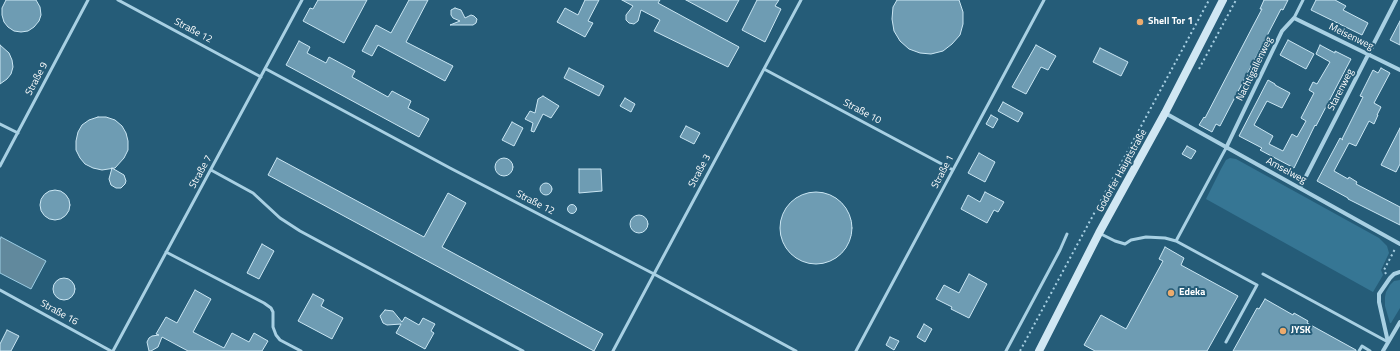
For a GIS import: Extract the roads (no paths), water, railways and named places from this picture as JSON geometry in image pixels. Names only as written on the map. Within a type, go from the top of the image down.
[{"type":"main road","name":"Godorfer Hauptstraße","points":[[1039,351],[1099,233],[1223,0]]},
{"type":"street","name":"Starenweg","points":[[1300,188],[1396,0]]},
{"type":"street","name":"Meisenweg","points":[[1294,18],[1400,70]]},
{"type":"street","name":"Nachtigallenweg","points":[[1226,148],[1282,31],[1294,18]]},
{"type":"street","name":"Amselweg","points":[[1164,113],[1399,244]]},
{"type":"street","points":[[1388,342],[1379,302],[1379,294],[1390,278],[1394,274],[1400,272]]},
{"type":"street","points":[[1383,351],[1400,322]]},
{"type":"lane","name":"Straße 9","points":[[0,166],[88,0]]},
{"type":"lane","name":"Straße 12","points":[[118,0],[262,77]]},
{"type":"lane","name":"Straße 7","points":[[112,351],[262,77],[302,0]]},
{"type":"lane","name":"Straße 3","points":[[613,351],[801,0]]},
{"type":"lane","name":"Straße 1","points":[[856,351],[1044,0]]},
{"type":"lane","name":"Nachtigallenweg","points":[[1294,18],[1303,0]]},
{"type":"lane","name":"Straße 10","points":[[764,68],[953,170]]},
{"type":"lane","name":"Straße 12","points":[[266,69],[442,164],[654,274],[796,351]]},
{"type":"lane","points":[[0,124],[18,133]]},
{"type":"lane","points":[[1176,241],[1226,148]]},
{"type":"lane","points":[[211,170],[253,193],[280,218],[300,231],[523,351]]},
{"type":"lane","points":[[1099,233],[1125,244],[1132,240],[1146,238],[1165,238],[1176,241],[1257,285],[1226,342]]},
{"type":"lane","points":[[1006,351],[1067,234]]},
{"type":"lane","points":[[166,252],[271,308],[273,312],[273,327],[276,335],[280,340],[302,351]]},
{"type":"lane","points":[[1263,274],[1388,342]]},
{"type":"lane","name":"Straße 16","points":[[0,290],[112,351]]},
{"type":"lane","points":[[1359,351],[1362,346],[1370,351]]},
{"type":"place","name":"Shell Tor 1","points":[[1140,22]]},
{"type":"place","name":"Edeka","points":[[1171,293]]},
{"type":"place","name":"JYSK","points":[[1283,331]]}]
